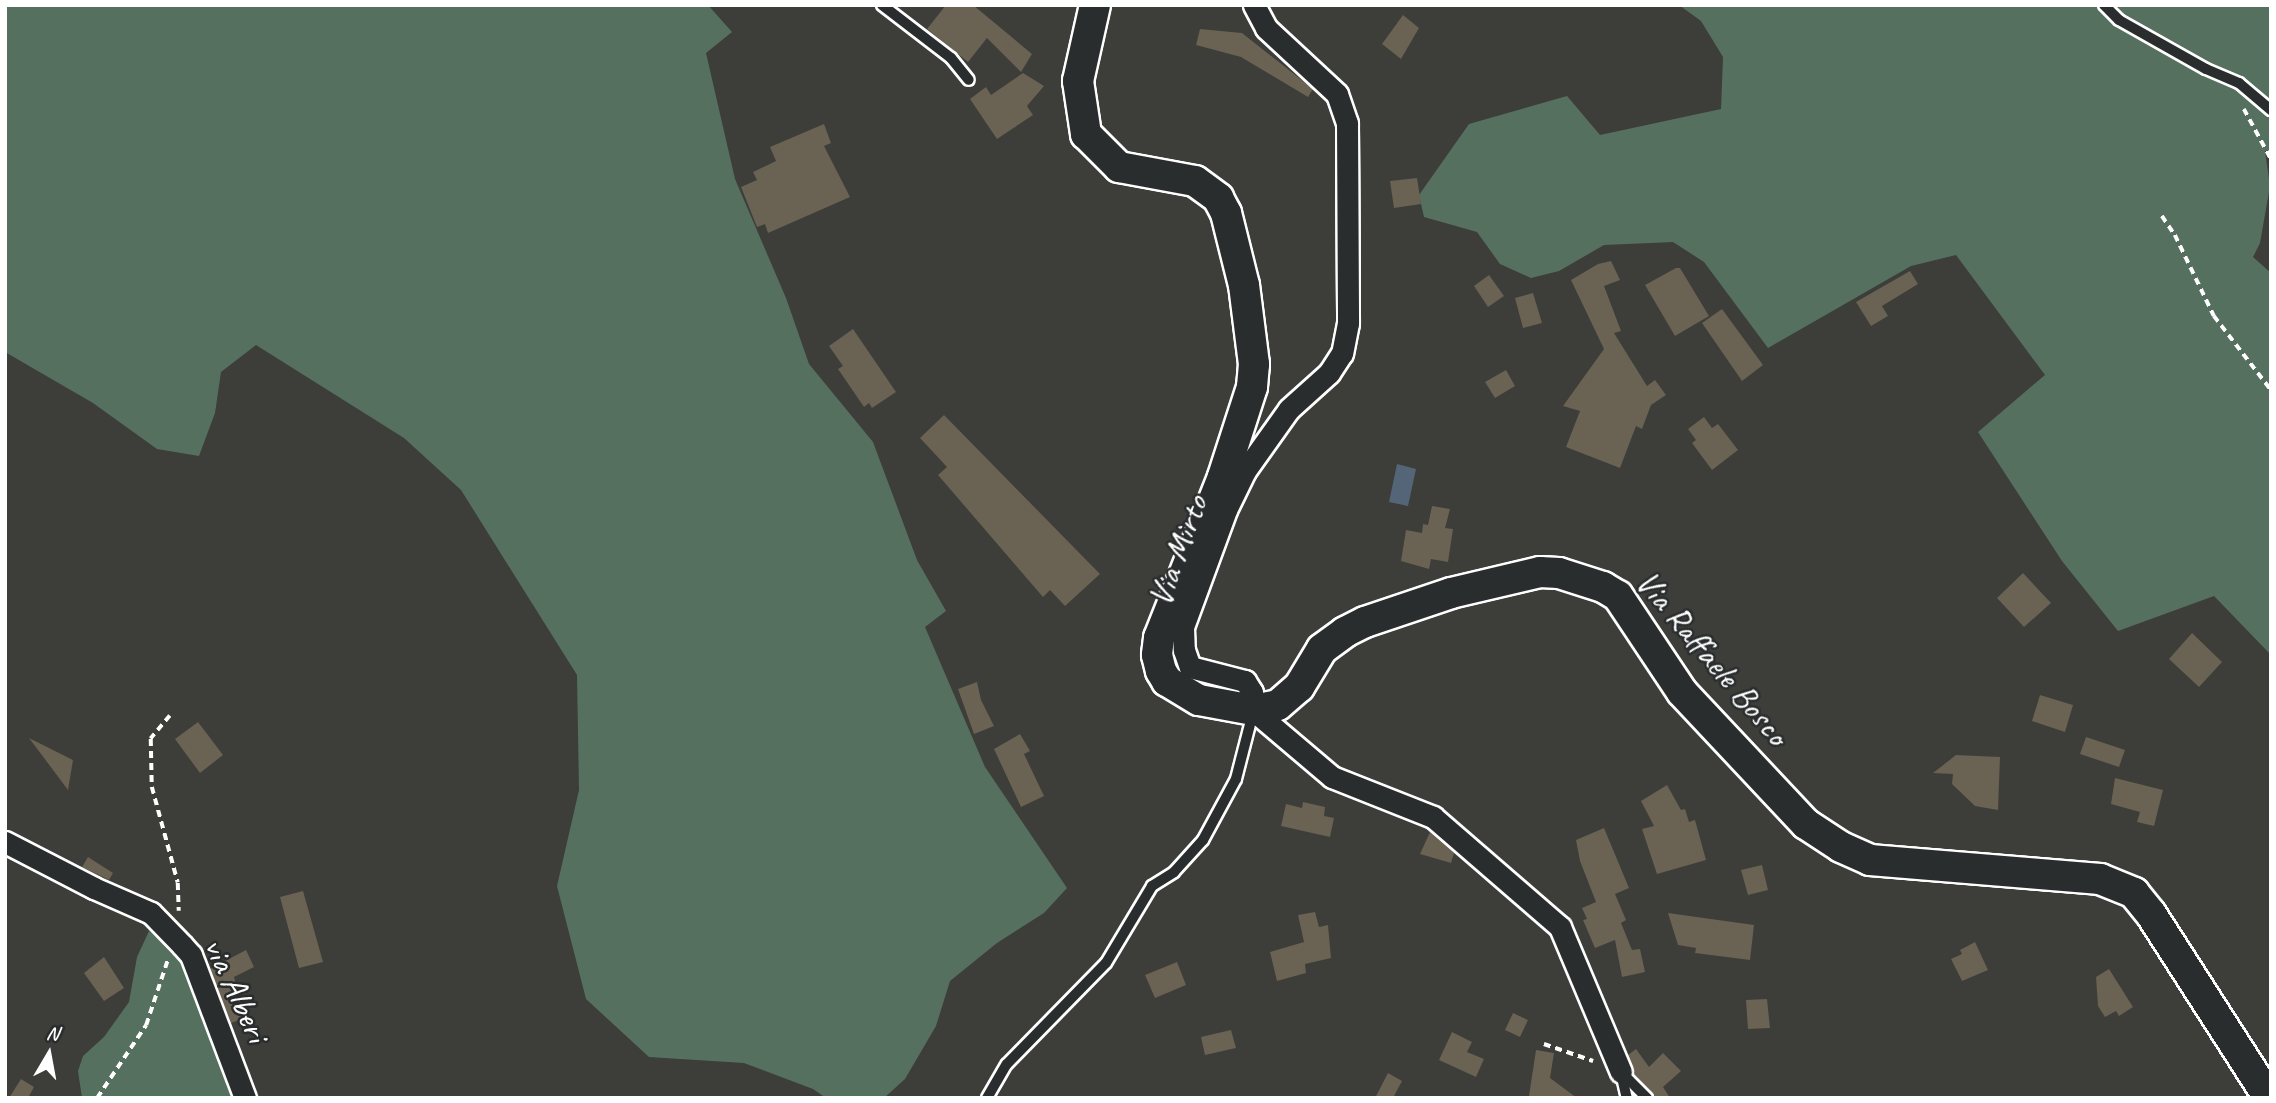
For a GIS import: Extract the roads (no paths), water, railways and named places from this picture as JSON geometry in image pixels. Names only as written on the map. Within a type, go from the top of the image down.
[{"type":"street","name":"Via Raffaele Bosco","points":[[1095,5],[1078,81],[1086,134],[1119,167],[1195,181],[1218,198],[1226,214],[1244,285],[1254,365],[1252,387],[1223,477],[1160,638],[1157,655],[1161,671],[1175,688],[1199,700],[1253,710],[1278,705],[1299,687],[1322,649],[1345,632],[1365,622],[1451,593],[1540,572],[1559,573],[1603,587],[1618,596],[1682,692],[1806,824],[1841,847],[1870,860],[2100,879],[2134,893],[2151,914],[2269,1098]]},
{"type":"street","name":"Via Mirto","points":[[1253,710],[1252,692],[1245,681],[1190,667],[1184,650],[1183,627],[1226,510],[1245,471],[1289,409],[1329,373],[1342,353],[1348,323],[1350,277],[1347,123],[1337,94],[1266,28],[1254,5]]},
{"type":"street","points":[[1253,710],[1332,777],[1433,817],[1560,927],[1621,1072]]},
{"type":"street","name":"via Alberi","points":[[5,842],[94,888],[151,913],[178,941],[191,955],[245,1098]]},
{"type":"lane","points":[[883,5],[951,58],[969,80]]},
{"type":"lane","points":[[2104,5],[2119,20],[2206,69],[2239,83],[2271,110]]},
{"type":"lane","points":[[987,1098],[1007,1064],[1107,963],[1152,886],[1174,873],[1203,840],[1236,779],[1253,710]]},
{"type":"lane","points":[[1621,1072],[1627,1098]]},
{"type":"lane","points":[[1621,1072],[1647,1098]]},
{"type":"water","points":[[1397,464],[1416,469],[1408,506],[1389,502]]}]
